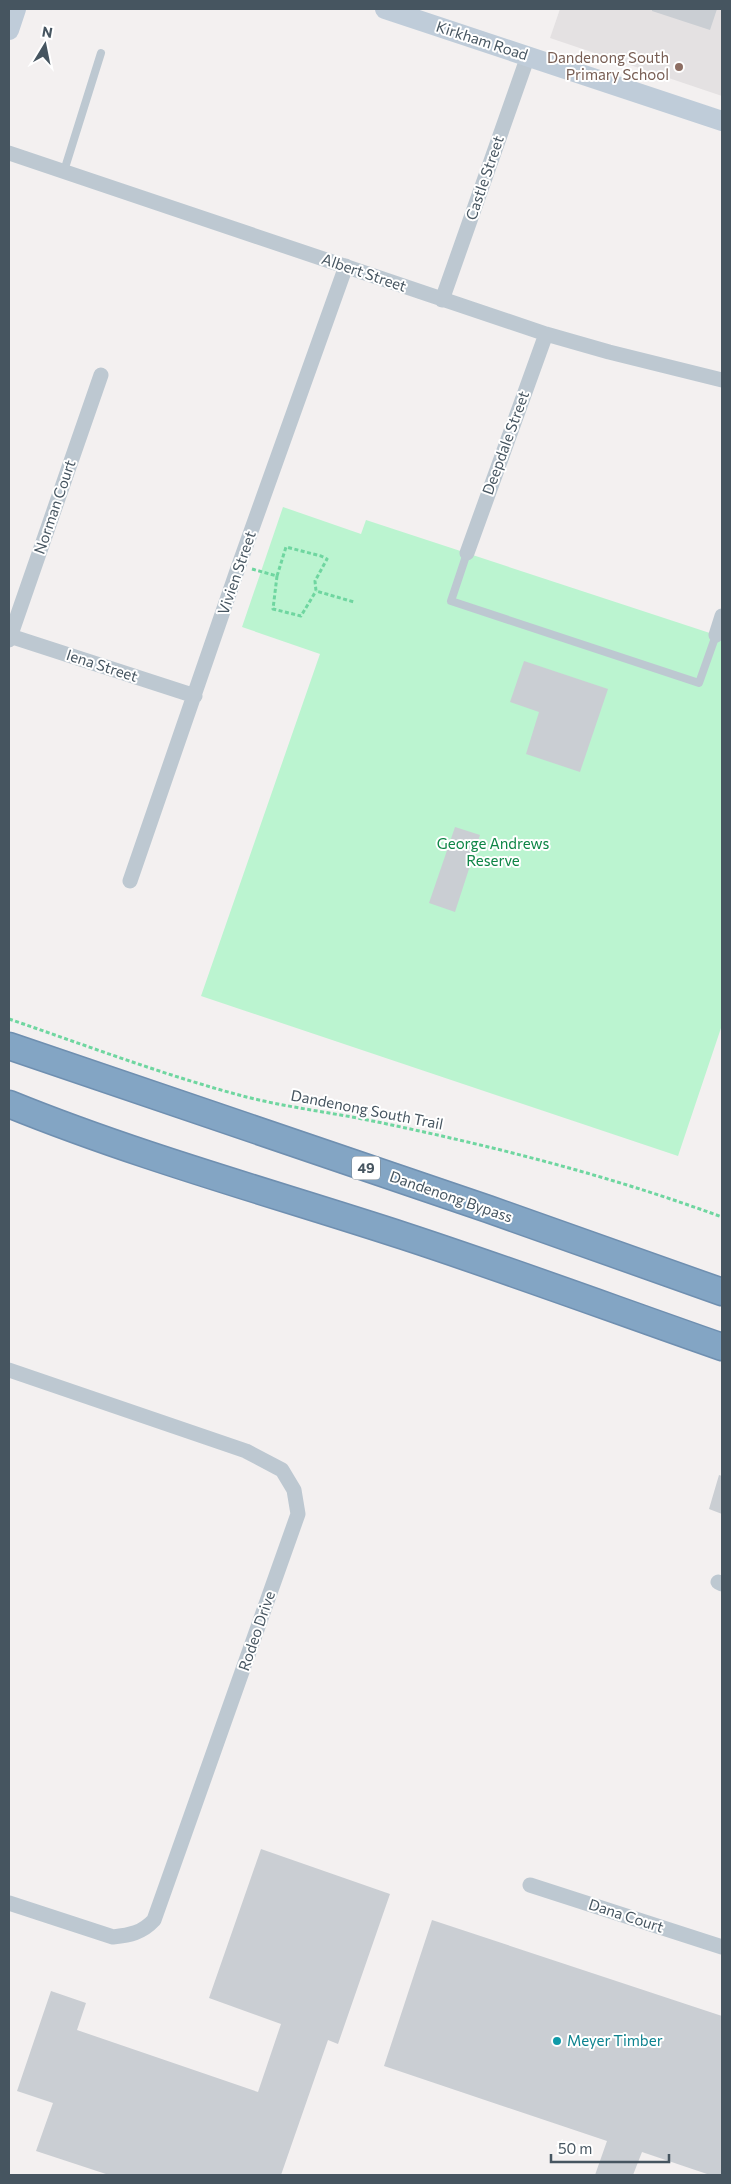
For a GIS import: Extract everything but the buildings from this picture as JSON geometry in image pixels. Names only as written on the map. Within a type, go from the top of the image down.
[{"type":"highway","name":"Dandenong Bypass","points":[[9,1046],[478,1206],[722,1292]]},
{"type":"highway","points":[[9,1104],[41,1117],[212,1176],[404,1236],[722,1347]]},
{"type":"street","points":[[9,30],[16,9]]},
{"type":"street","name":"Kirkham Road","points":[[385,9],[722,121]]},
{"type":"street","name":"Castle Street","points":[[442,300],[528,56]]},
{"type":"street","name":"Albert Street","points":[[9,153],[546,334],[722,380]]},
{"type":"street","name":"Vivien Street","points":[[130,881],[239,565],[346,266]]},
{"type":"street","name":"Deepdale Street","points":[[467,553],[546,334]]},
{"type":"street","name":"Norman Court","points":[[9,638],[101,375]]},
{"type":"street","points":[[716,635],[722,616]]},
{"type":"street","name":"Iena Street","points":[[9,638],[195,696]]},
{"type":"street","name":"Rodeo Drive","points":[[9,1370],[246,1452],[282,1470],[294,1490],[298,1514],[154,1920],[146,1929],[128,1936],[113,1936],[9,1903]]},
{"type":"street","name":"Dana Court","points":[[530,1885],[722,1946]]},
{"type":"lane","points":[[64,172],[101,53]]},
{"type":"lane","points":[[467,553],[451,600],[680,677],[699,683],[716,635]]},
{"type":"path","points":[[286,547],[326,559],[315,581],[316,591],[301,616],[273,609],[277,576],[286,547]]},
{"type":"path","points":[[239,565],[277,576]]},
{"type":"path","points":[[316,591],[354,602]]},
{"type":"path","name":"Dandenong South Trail","points":[[9,1019],[172,1075],[240,1096],[362,1118],[514,1152],[611,1180],[722,1217]]},
{"type":"shaded area","name":"Dandenong South Primary School","points":[[560,9],[722,9],[722,96],[550,38]]},
{"type":"green space","name":"George Andrews Reserve","points":[[283,507],[361,534],[366,520],[722,637],[722,1025],[678,1156],[201,996],[320,654],[242,627]]},
{"type":"place","name":"Dandenong South Primary School","points":[[679,67]]},
{"type":"place","name":"Meyer Timber","points":[[557,2041]]}]
